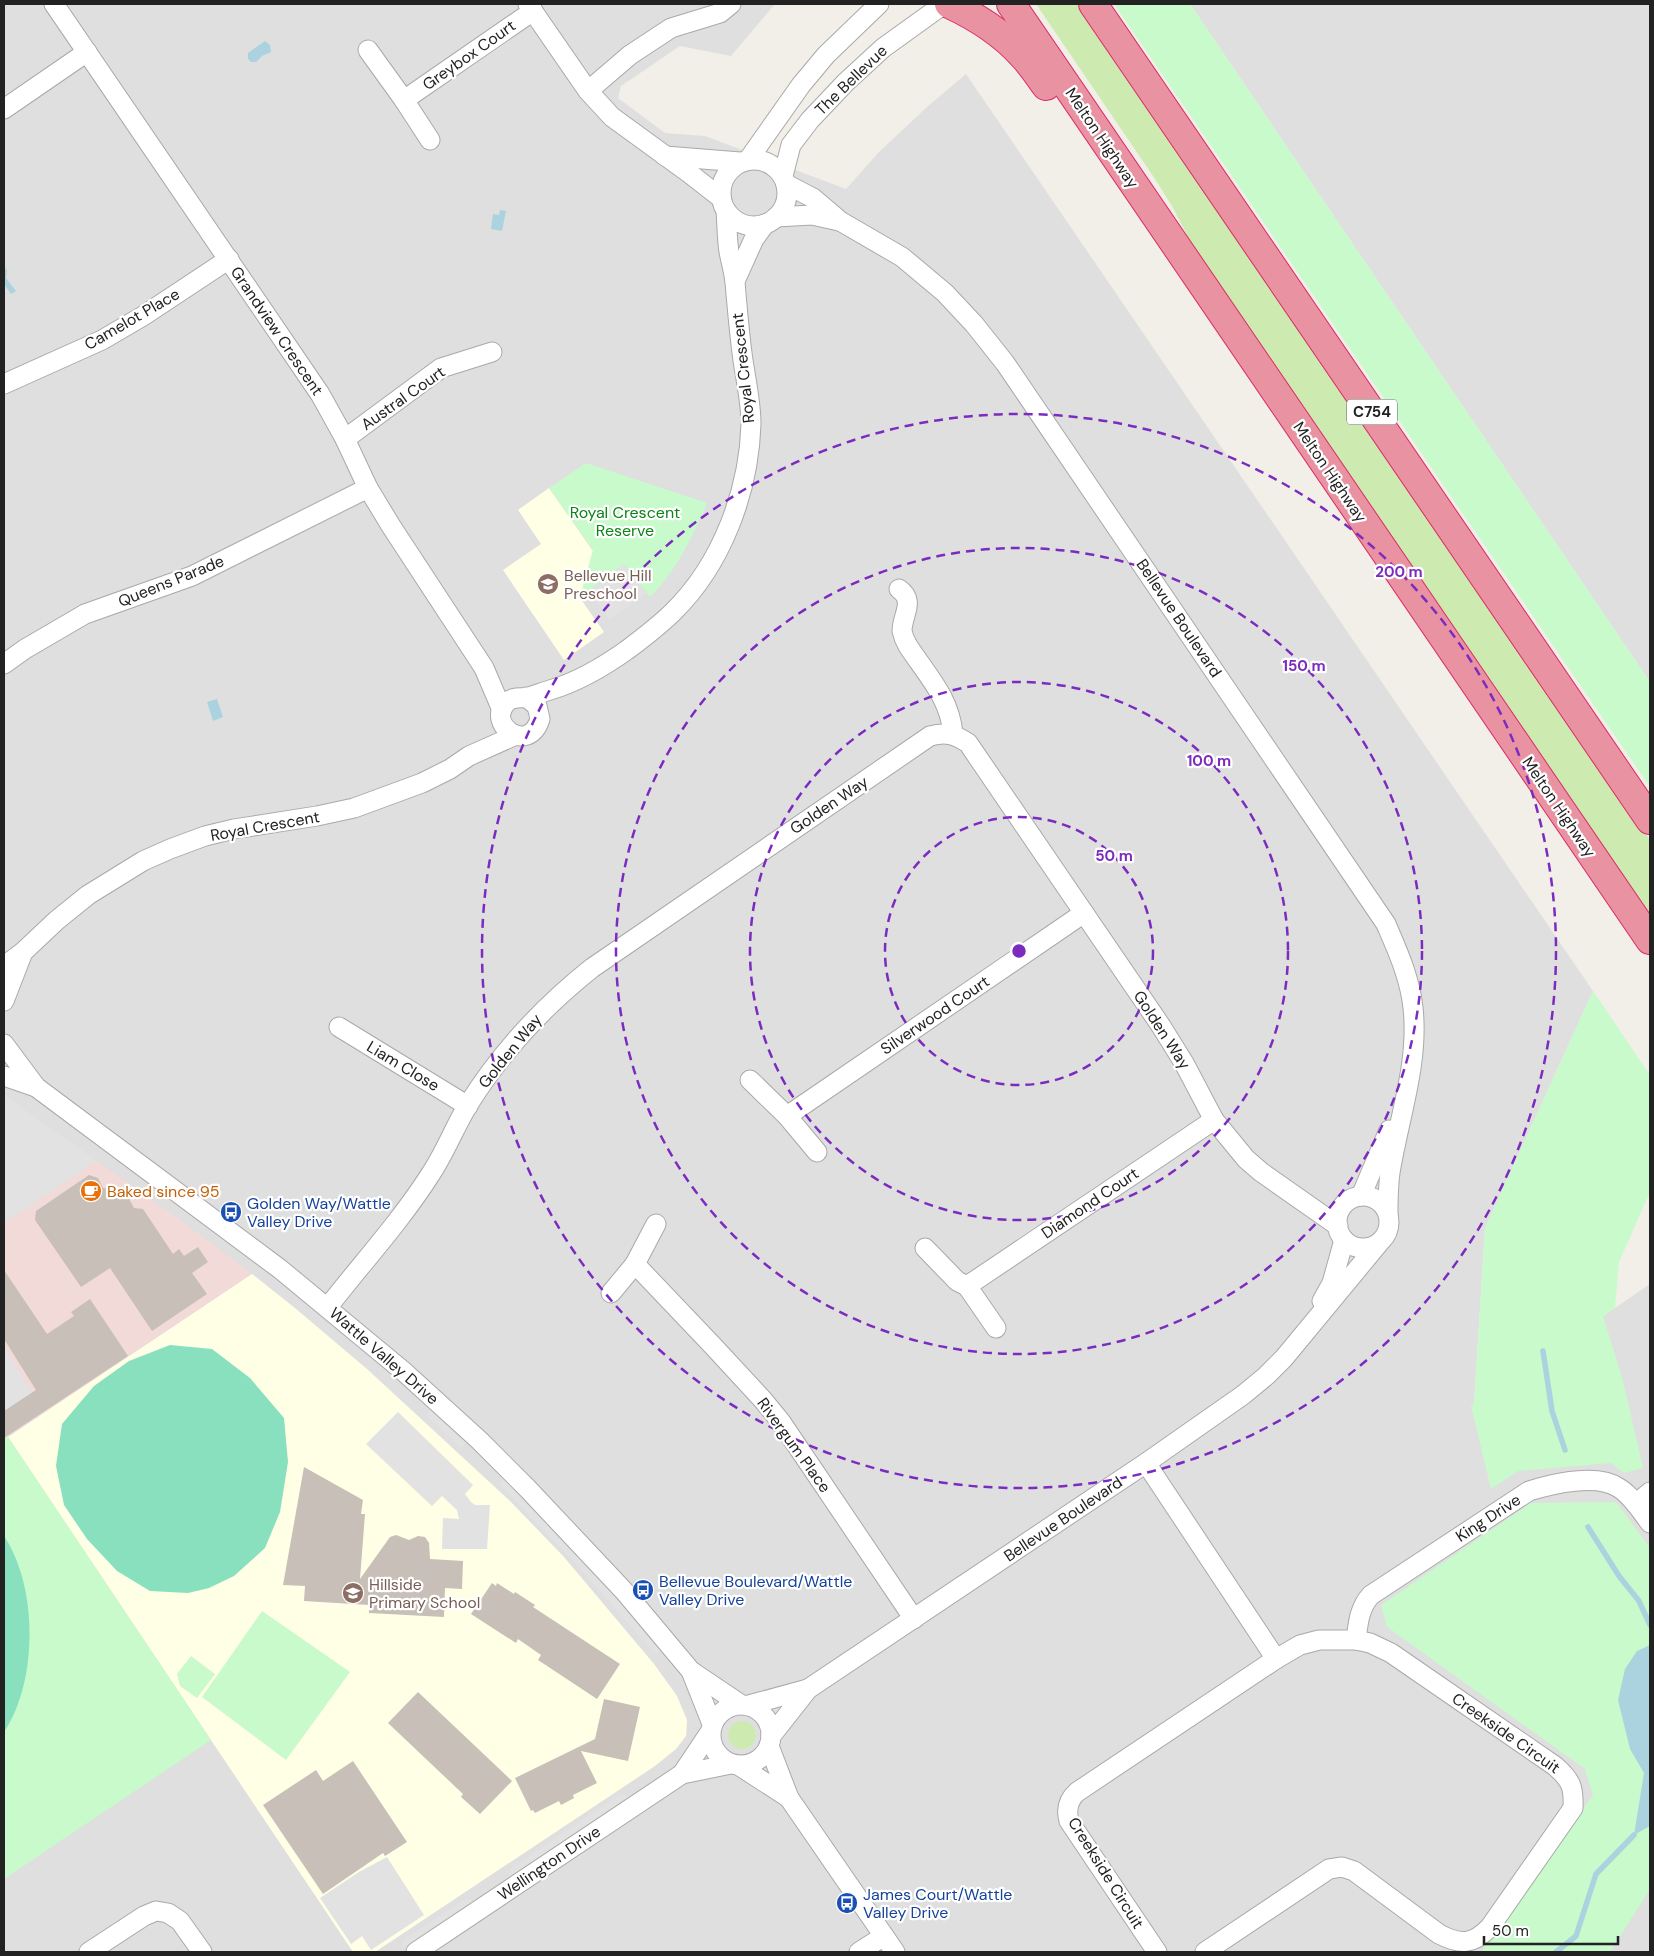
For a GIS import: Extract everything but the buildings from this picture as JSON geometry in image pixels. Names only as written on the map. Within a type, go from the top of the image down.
[{"type":"highway","points":[[949,4],[988,26],[1022,54],[1137,211],[1183,256]]},
{"type":"highway","name":"Melton Highway","points":[[1011,4],[1649,938]]},
{"type":"highway","name":"C754","points":[[1093,4],[1650,820]]},
{"type":"street","name":"Grandview Crescent","points":[[54,4],[320,394],[345,439],[368,488],[484,668],[501,712]]},
{"type":"street","name":"The Bellevue","points":[[744,161],[826,55],[879,4]]},
{"type":"street","name":"The Bellevue","points":[[785,180],[791,145],[810,120],[846,82],[883,48],[944,4]]},
{"type":"street","points":[[531,7],[588,91],[612,117],[636,137],[665,156],[723,205],[733,219],[743,224],[754,226],[771,221],[786,202],[785,180],[776,168],[768,162],[758,159],[744,161],[665,156]]},
{"type":"street","name":"Greybox Court","points":[[404,100],[531,7]]},
{"type":"street","points":[[588,91],[630,55],[672,28],[726,7]]},
{"type":"street","points":[[368,50],[430,140]]},
{"type":"street","points":[[4,109],[88,52]]},
{"type":"street","points":[[723,205],[720,187],[724,177],[731,168],[744,161]]},
{"type":"street","name":"Bellevue Boulevard","points":[[785,180],[813,198],[840,221],[902,256],[945,294],[974,324],[1005,363],[1386,924],[1401,957],[1409,981],[1414,1008],[1410,1078],[1391,1168],[1388,1213]]},
{"type":"street","name":"Royal Crescent","points":[[523,697],[573,683],[619,655],[651,631],[675,610],[696,585],[717,552],[731,522],[748,464],[751,424],[749,391],[742,356],[735,298],[735,282],[723,205]]},
{"type":"street","name":"Bellevue Boulevard","points":[[771,221],[812,216],[840,221]]},
{"type":"street","name":"Royal Crescent","points":[[735,282],[754,239],[771,221]]},
{"type":"street","name":"Camelot Place","points":[[4,384],[102,340],[143,316],[229,259]]},
{"type":"street","name":"Austral Court","points":[[345,439],[441,368],[492,352]]},
{"type":"street","name":"Queens Parade","points":[[4,664],[25,649],[85,614],[192,576],[368,488]]},
{"type":"street","points":[[899,590],[905,593],[908,600],[902,630],[904,638],[946,702],[953,734]]},
{"type":"street","name":"Grandview Crescent","points":[[484,668],[523,697]]},
{"type":"street","name":"Royal Crescent","points":[[540,719],[573,683]]},
{"type":"street","points":[[523,697],[537,706],[540,719],[534,731],[528,734],[516,735],[504,727],[501,712],[507,702],[523,697]]},
{"type":"street","name":"Royal Crescent","points":[[470,756],[492,729],[501,712]]},
{"type":"street","name":"Golden Way","points":[[328,1307],[400,1218],[431,1174],[468,1106],[495,1065],[515,1040],[560,993],[592,968],[930,736],[944,733],[953,734],[968,742],[1184,1063],[1214,1120],[1246,1159],[1261,1172],[1291,1192],[1341,1233]]},
{"type":"street","name":"Royal Crescent","points":[[4,966],[23,952],[57,920],[88,895],[143,861],[205,836],[234,829],[317,816],[354,808],[422,783],[450,769],[470,756],[516,735]]},
{"type":"street","name":"Silverwood Court","points":[[787,1116],[1084,913]]},
{"type":"street","name":"Royal Crescent","points":[[4,1001],[23,952]]},
{"type":"street","name":"Liam Close","points":[[339,1027],[468,1106]]},
{"type":"street","name":"Wattle Valley Drive","points":[[4,1044],[36,1088]]},
{"type":"street","name":"Wattle Valley Drive","points":[[4,1076],[36,1088],[223,1225],[328,1307],[447,1411],[527,1488],[624,1591],[691,1671],[744,1705]]},
{"type":"street","name":"Bellevue Boulevard","points":[[1353,1200],[1382,1150],[1410,1078]]},
{"type":"street","points":[[750,1080],[787,1116],[817,1152]]},
{"type":"street","name":"Diamond Court","points":[[967,1286],[1214,1120]]},
{"type":"street","name":"Golden Way","points":[[1291,1192],[1329,1202],[1353,1200]]},
{"type":"street","points":[[1353,1200],[1377,1200],[1388,1213],[1390,1221],[1385,1237],[1372,1247],[1358,1248],[1341,1233],[1340,1210],[1353,1200]]},
{"type":"street","points":[[610,1293],[635,1264],[656,1224]]},
{"type":"street","name":"Bellevue Boulevard","points":[[1306,1333],[1332,1283],[1341,1233]]},
{"type":"street","name":"Bellevue Boulevard","points":[[744,1705],[808,1689],[1146,1463],[1243,1395],[1266,1376],[1306,1333],[1379,1243]]},
{"type":"street","points":[[925,1248],[957,1280],[967,1286],[996,1328]]},
{"type":"street","name":"Rivergum Place","points":[[635,1264],[739,1373],[781,1422],[914,1619]]},
{"type":"street","points":[[1146,1463],[1276,1659]]},
{"type":"street","name":"King Drive","points":[[1356,1640],[1361,1610],[1371,1595],[1529,1491],[1569,1482],[1606,1482],[1624,1492],[1643,1498],[1650,1522]]},
{"type":"street","name":"Creekside Circuit","points":[[1157,1952],[1070,1821],[1067,1815],[1069,1801],[1077,1792],[1276,1659],[1300,1645],[1319,1640],[1356,1640],[1370,1643],[1391,1653],[1555,1766],[1565,1774],[1571,1784],[1574,1794],[1573,1808],[1490,1927],[1481,1937],[1460,1942],[1439,1934],[1354,1871],[1342,1867],[1329,1869],[1206,1952]]},
{"type":"street","name":"Wattle Valley Drive","points":[[691,1671],[711,1728]]},
{"type":"street","name":"Bellevue Boulevard","points":[[770,1741],[808,1689]]},
{"type":"street","points":[[789,1798],[735,1764],[724,1760],[713,1748],[711,1728],[717,1716],[723,1710],[744,1705],[758,1710],[765,1717],[770,1726],[770,1741],[789,1798],[895,1952]]},
{"type":"street","name":"Wellington Drive","points":[[682,1774],[711,1728]]},
{"type":"street","points":[[735,1764],[748,1764],[757,1761],[764,1754],[770,1741]]},
{"type":"street","name":"Wellington Drive","points":[[416,1952],[682,1774],[735,1764]]},
{"type":"street","points":[[89,1952],[144,1916],[156,1911],[168,1913],[180,1921],[202,1952]]},
{"type":"street","points":[[859,1952],[884,1936]]},
{"type":"shaded area","points":[[4,4],[775,4],[731,56],[680,46],[621,86],[618,98],[665,133],[705,136],[846,189],[879,152],[966,74],[1593,991],[1485,1228],[1474,1404],[1650,1284],[1650,1952],[4,1952]]},
{"type":"shaded area","points":[[1190,4],[1650,4],[1650,682]]},
{"type":"shaded area","name":"Bellevue Hill Preschool","points":[[549,488],[593,551],[580,598],[604,632],[564,660],[503,570],[541,544],[518,510]]},
{"type":"shaded area","points":[[624,564],[646,593],[610,620],[588,591]]},
{"type":"shaded area","points":[[4,1095],[180,1220],[252,1274],[8,1437],[4,1431]]},
{"type":"shaded area","points":[[4,1095],[97,1161],[4,1223]]},
{"type":"shaded area","name":"Hillside Primary School","points":[[252,1274],[367,1369],[510,1501],[564,1557],[654,1664],[677,1696],[687,1720],[686,1736],[676,1749],[655,1766],[375,1952],[353,1952],[8,1437]]},
{"type":"shaded area","points":[[4,1347],[33,1394],[4,1414]]},
{"type":"shaded area","points":[[431,1410],[466,1443],[461,1448],[426,1415]]},
{"type":"shaded area","points":[[398,1412],[473,1485],[465,1494],[471,1502],[475,1505],[490,1505],[487,1549],[442,1549],[443,1518],[459,1519],[457,1510],[442,1496],[432,1506],[366,1444]]},
{"type":"shaded area","points":[[504,1479],[635,1619],[661,1650],[656,1655],[578,1566],[499,1484]]},
{"type":"shaded area","points":[[621,1794],[631,1797],[507,1879],[510,1869]]},
{"type":"shaded area","points":[[387,1857],[424,1915],[371,1950],[362,1936],[351,1944],[320,1898],[359,1872]]},
{"type":"shaded area","points":[[465,1899],[474,1901],[402,1948],[403,1940]]},
{"type":"green space","points":[[1036,4],[1081,4],[1650,840],[1650,923],[1203,266],[1172,206],[1153,176]]},
{"type":"green space","points":[[1114,4],[1190,4],[1650,682],[1650,787]]},
{"type":"green space","name":"Royal Crescent Reserve","points":[[586,463],[707,503],[696,529],[676,565],[650,597],[624,564],[580,598],[593,550],[549,488]]},
{"type":"green space","points":[[1593,991],[1650,1075],[1650,1192],[1619,1262],[1615,1308],[1603,1316],[1623,1381],[1643,1468],[1624,1473],[1611,1463],[1518,1471],[1491,1489],[1471,1406],[1474,1404],[1485,1228]]},
{"type":"green space","points":[[170,1345],[212,1349],[250,1378],[284,1418],[288,1462],[280,1512],[265,1548],[234,1576],[209,1588],[188,1593],[150,1591],[117,1571],[87,1539],[64,1505],[56,1466],[62,1424],[94,1386],[129,1361]]},
{"type":"green space","points":[[4,1431],[211,1740],[4,1879]]},
{"type":"green space","points":[[1616,1502],[1650,1548],[1650,1889],[1610,1952],[1474,1952],[1482,1951],[1593,1795],[1585,1769],[1387,1627],[1381,1605],[1531,1503]]},
{"type":"green space","points":[[4,1536],[15,1557],[23,1581],[28,1607],[29,1634],[28,1661],[23,1687],[15,1711],[4,1732]]},
{"type":"green space","points":[[262,1611],[350,1672],[286,1760],[202,1697]]},
{"type":"green space","points":[[191,1656],[215,1674],[197,1698],[180,1686],[177,1674]]},
{"type":"green space","points":[[742,1721],[752,1725],[756,1735],[752,1745],[742,1749],[732,1745],[728,1735],[732,1725]]},
{"type":"water","points":[[265,41],[270,45],[271,52],[262,56],[256,62],[251,62],[248,59],[248,53]]},
{"type":"water","points":[[500,210],[506,211],[502,231],[491,229],[493,214],[499,215]]},
{"type":"water","points":[[4,266],[7,271],[6,278],[16,291],[11,294],[4,284]]},
{"type":"water","points":[[217,699],[223,717],[213,721],[207,702]]},
{"type":"water","points":[[1650,1645],[1650,1826],[1634,1835],[1644,1773],[1630,1749],[1618,1700],[1625,1669],[1637,1651]]},
{"type":"waterway","points":[[1543,1351],[1552,1411],[1565,1450]]},
{"type":"waterway","points":[[1588,1527],[1619,1576],[1639,1601],[1650,1625]]},
{"type":"waterway","points":[[1556,1952],[1576,1936],[1596,1874],[1634,1835]]},
{"type":"place","name":"Bellevue Hill Preschool","points":[[548,584]]},
{"type":"place","name":"Baked since 95","points":[[91,1191]]},
{"type":"place","name":"Golden Way/Wattle Valley Drive","points":[[231,1212]]},
{"type":"place","name":"Bellevue Boulevard/Wattle Valley Drive","points":[[643,1590]]},
{"type":"place","name":"Hillside Primary School","points":[[353,1593]]},
{"type":"place","name":"James Court/Wattle Valley Drive","points":[[847,1903]]}]
